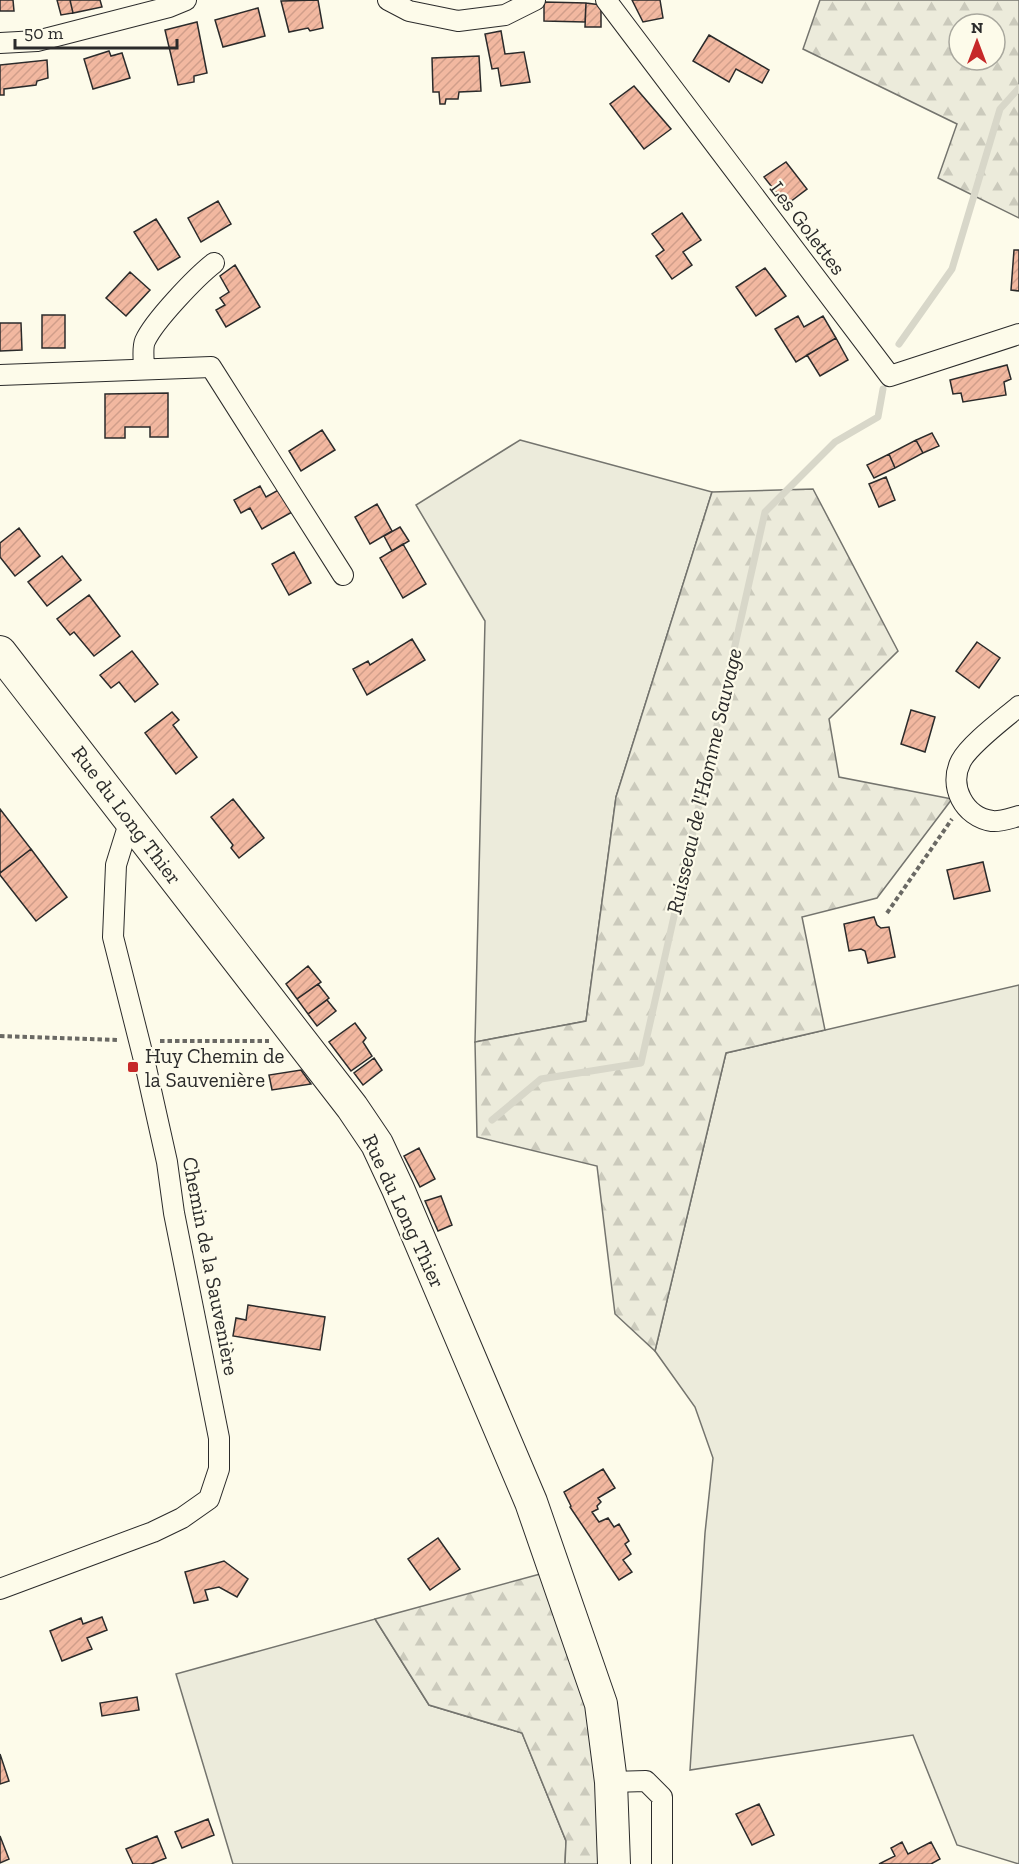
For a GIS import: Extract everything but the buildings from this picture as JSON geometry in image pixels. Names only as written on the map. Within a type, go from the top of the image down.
[{"type":"main road","name":"Rue du Long Thier","points":[[0,652],[352,1107],[381,1153],[531,1503],[601,1704],[611,1782],[614,1864]]},
{"type":"street","points":[[0,43],[37,41],[169,7],[186,0]]},
{"type":"street","points":[[388,0],[408,11],[458,21],[505,15],[535,0]]},
{"type":"street","name":"Les Golettes","points":[[606,0],[890,376],[1019,334]]},
{"type":"street","points":[[144,369],[144,343],[153,329],[200,274],[214,263]]},
{"type":"street","points":[[0,375],[211,367],[344,575]]},
{"type":"street","points":[[1019,706],[980,740],[961,761],[956,785],[962,804],[977,817],[994,822],[1019,816]]},
{"type":"street","name":"Chemin de la Sauvenière","points":[[0,1589],[153,1532],[182,1518],[209,1499],[219,1469],[219,1438],[174,1213],[167,1162],[140,1041],[113,937],[116,865],[130,820]]},
{"type":"street","points":[[611,1782],[646,1780],[662,1797],[662,1864]]},
{"type":"path","points":[[886,913],[962,804]]},
{"type":"path","points":[[0,1036],[140,1041],[302,1042]]},
{"type":"green space","points":[[820,0],[1019,0],[1019,218],[938,178],[957,124],[803,49]]},
{"type":"green space","points":[[520,440],[712,492],[616,797],[586,1021],[475,1042],[485,621],[416,505]]},
{"type":"green space","points":[[813,489],[898,651],[829,719],[839,777],[952,799],[877,898],[802,917],[825,1030],[726,1053],[655,1351],[615,1314],[597,1166],[477,1137],[475,1042],[586,1021],[616,797],[712,492]]},
{"type":"green space","points":[[1019,985],[1019,1864],[957,1845],[913,1735],[690,1770],[705,1533],[713,1458],[695,1407],[655,1351],[726,1053]]},
{"type":"green space","points":[[555,1570],[601,1704],[614,1864],[565,1864],[566,1841],[522,1733],[429,1705],[375,1619]]},
{"type":"green space","points":[[375,1619],[429,1705],[522,1733],[566,1841],[565,1864],[233,1864],[176,1674]]},
{"type":"waterway","name":"Ruisseau de l'Homme Sauvage","points":[[899,344],[952,269],[1000,109],[1019,88]]},
{"type":"waterway","name":"Ruisseau de l'Homme Sauvage","points":[[492,1120],[541,1079],[641,1063],[765,512],[835,442],[878,417],[883,389]]},
{"type":"place","name":"Huy Chemin de la Sauvenière","points":[[133,1067]]}]
